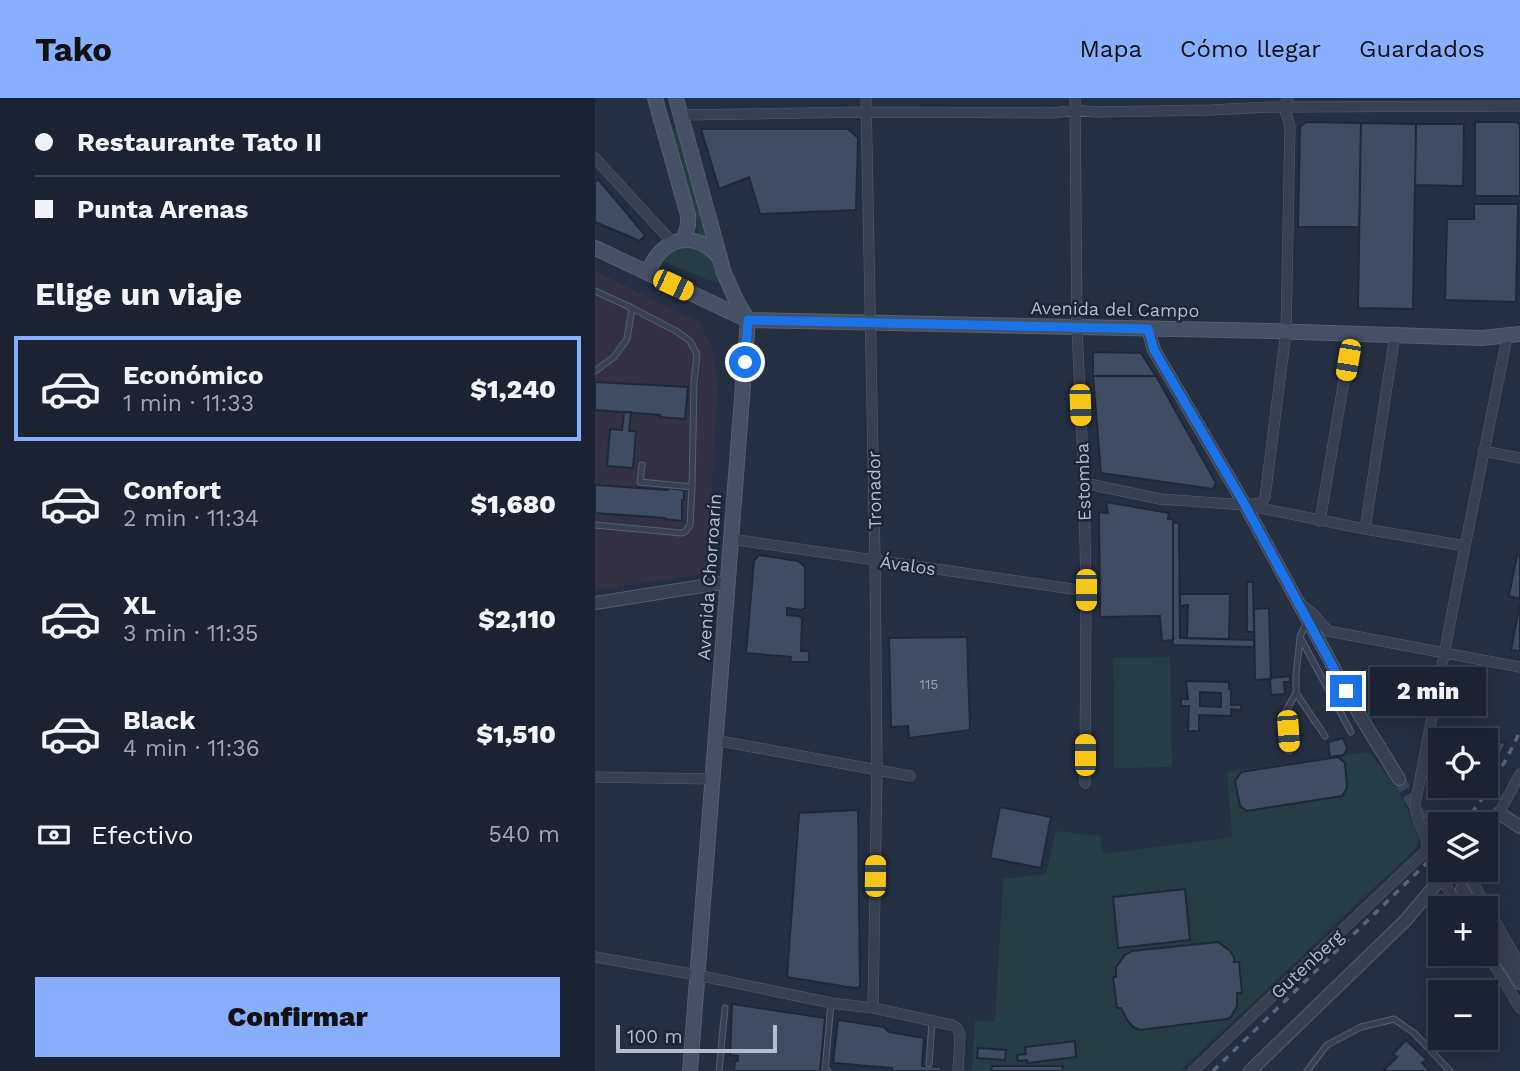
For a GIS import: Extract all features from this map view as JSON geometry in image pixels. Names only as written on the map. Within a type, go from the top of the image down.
[{"type":"main road","points":[[655,98],[688,215],[688,225],[678,241]]},
{"type":"main road","points":[[676,98],[729,286],[748,320]]},
{"type":"main road","points":[[661,119],[681,115]]},
{"type":"main road","points":[[648,273],[661,250],[678,241],[695,241],[705,245],[721,260]]},
{"type":"main road","points":[[595,248],[748,320]]},
{"type":"main road","name":"Avenida del Campo","points":[[748,320],[1482,338],[1520,334]]},
{"type":"main road","name":"Avenida Chorroarín","points":[[690,1071],[748,320]]},
{"type":"main road","name":"Avenida del Campo","points":[[1482,338],[1513,344]]},
{"type":"street","name":"Tronador","points":[[866,98],[877,770],[873,1009]]},
{"type":"street","name":"Estomba","points":[[1076,98],[1077,327],[1086,590],[1085,783]]},
{"type":"street","points":[[681,115],[1211,110],[1286,103],[1520,106]]},
{"type":"street","points":[[1245,505],[1261,503],[1265,497],[1286,332],[1290,126],[1286,103]]},
{"type":"street","points":[[595,158],[678,241]]},
{"type":"street","points":[[1148,329],[1154,350],[1245,505],[1359,714],[1399,779]]},
{"type":"street","points":[[1320,521],[1352,333]]},
{"type":"street","points":[[1365,529],[1395,335]]},
{"type":"street","points":[[1445,654],[1483,451],[1513,344]]},
{"type":"street","points":[[1483,451],[1520,457]]},
{"type":"street","points":[[1084,483],[1160,499],[1245,505],[1465,546]]},
{"type":"street","name":"Ávalos","points":[[731,539],[1086,590]]},
{"type":"street","points":[[595,603],[728,582]]},
{"type":"street","points":[[1299,604],[1313,614],[1328,631],[1520,667]]},
{"type":"street","name":"Gutenberg","points":[[1193,1071],[1426,851],[1427,841],[1415,812],[1416,799],[1445,654]]},
{"type":"street","points":[[715,740],[910,776]]},
{"type":"street","points":[[1520,774],[1499,813],[1520,827]]},
{"type":"street","points":[[595,778],[712,779]]},
{"type":"street","name":"Gutenberg","points":[[1250,1071],[1405,921],[1438,882]]},
{"type":"street","points":[[1473,882],[1520,965]]},
{"type":"street","points":[[1462,889],[1466,896]]},
{"type":"street","points":[[1498,947],[1520,983]]},
{"type":"street","points":[[595,957],[952,1025],[960,1035],[958,1071]]},
{"type":"street","points":[[1495,966],[1520,1008]]},
{"type":"lane","points":[[595,291],[683,336],[690,341],[697,354],[690,525],[681,533],[595,525]]},
{"type":"lane","points":[[595,371],[614,357],[627,339],[632,308]]},
{"type":"lane","points":[[642,465],[641,482],[692,487]]},
{"type":"lane","points":[[1289,751],[1286,711],[1296,693],[1300,637],[1307,621]]},
{"type":"lane","points":[[1300,637],[1351,732]]},
{"type":"lane","points":[[1296,693],[1325,736]]},
{"type":"lane","points":[[828,1071],[825,1071],[831,1003]]},
{"type":"lane","points":[[719,1071],[725,1008]]},
{"type":"lane","points":[[1307,1071],[1328,1045],[1361,1027],[1394,1019],[1414,1033],[1450,1071]]},
{"type":"lane","points":[[929,1064],[932,1021]]},
{"type":"shaded area","points":[[595,271],[699,322],[713,350],[718,387],[707,566],[706,571],[700,575],[595,590]]},
{"type":"green space","points":[[671,127],[676,129],[708,240],[699,235],[668,132]]},
{"type":"green space","points":[[680,245],[696,246],[716,262],[718,282],[663,261],[663,257]]},
{"type":"green space","points":[[1170,657],[1172,767],[1114,768],[1113,658]]},
{"type":"green space","points":[[1370,752],[1400,793],[1419,836],[1417,847],[1180,1071],[972,1071],[975,1021],[995,1022],[1003,879],[1046,874],[1056,831],[1100,836],[1103,854],[1232,837],[1227,772]]},
{"type":"building","points":[[1306,122],[1361,123],[1359,227],[1298,227],[1300,127]]},
{"type":"building","points":[[1475,122],[1516,122],[1520,125],[1520,196],[1475,196]]},
{"type":"building","points":[[1361,123],[1416,124],[1413,309],[1358,308]]},
{"type":"building","points":[[1416,124],[1464,124],[1463,186],[1415,185]]},
{"type":"building","points":[[701,129],[848,129],[858,138],[856,210],[760,214],[749,177],[719,189]]},
{"type":"building","points":[[598,179],[645,235],[640,241],[595,222],[595,182]]},
{"type":"building","points":[[1474,204],[1518,204],[1516,302],[1445,300],[1447,219],[1474,219]]},
{"type":"building","points":[[1093,352],[1141,353],[1156,376],[1093,376]]},
{"type":"building","points":[[1093,376],[1156,376],[1216,483],[1213,489],[1101,473]]},
{"type":"building","points":[[595,382],[688,387],[685,419],[595,410]]},
{"type":"building","points":[[624,412],[631,412],[629,431],[636,431],[633,468],[607,466],[610,429],[622,430]]},
{"type":"building","points":[[595,485],[684,490],[682,521],[595,513]]},
{"type":"building","points":[[1106,502],[1169,513],[1168,519],[1173,519],[1173,640],[1162,641],[1160,616],[1100,617],[1099,512],[1108,513]]},
{"type":"building","points":[[1173,523],[1179,523],[1180,638],[1254,640],[1254,647],[1173,645]]},
{"type":"building","points":[[759,555],[798,561],[805,567],[805,608],[787,608],[787,615],[799,616],[802,619],[801,651],[809,651],[809,662],[790,662],[791,657],[746,653],[754,561]]},
{"type":"building","points":[[1517,555],[1520,556],[1520,599],[1509,596]]},
{"type":"building","points":[[1247,582],[1253,582],[1254,632],[1247,632]]},
{"type":"building","points":[[1180,594],[1230,594],[1229,639],[1187,638],[1188,605],[1180,606]]},
{"type":"building","points":[[1520,603],[1520,651],[1511,650]]},
{"type":"building","points":[[1269,608],[1271,679],[1255,680],[1254,609]]},
{"type":"building","points":[[967,637],[970,730],[909,738],[908,726],[891,727],[889,638]]},
{"type":"building","points":[[1290,676],[1290,682],[1284,682],[1285,694],[1271,695],[1270,678]]},
{"type":"building","points":[[1186,681],[1229,682],[1231,705],[1241,705],[1241,710],[1231,709],[1231,716],[1199,715],[1199,731],[1188,731],[1189,706],[1181,706],[1181,699],[1188,699]],"holes":[[[1200,692],[1221,693],[1221,707],[1200,706]]]},
{"type":"building","points":[[1343,738],[1347,748],[1344,755],[1330,757],[1328,742]]},
{"type":"building","points":[[1498,742],[1506,743],[1501,753],[1498,753]]},
{"type":"building","points":[[1338,757],[1345,763],[1347,788],[1342,796],[1247,811],[1240,806],[1235,781],[1241,772]]},
{"type":"building","points":[[1000,807],[1051,817],[1041,868],[990,858]]},
{"type":"building","points":[[858,810],[860,987],[787,977],[799,813]]},
{"type":"building","points":[[1185,889],[1190,940],[1118,948],[1113,897]]},
{"type":"building","points":[[1218,942],[1230,951],[1234,962],[1239,962],[1242,993],[1237,993],[1237,1006],[1231,1017],[1140,1030],[1133,1027],[1121,1008],[1117,1008],[1113,977],[1116,977],[1116,967],[1125,955],[1132,951]]},
{"type":"building","points":[[732,1004],[825,1018],[820,1071],[734,1071],[738,1056],[730,1055]]},
{"type":"building","points":[[838,1020],[884,1027],[889,1032],[924,1038],[922,1066],[941,1067],[941,1071],[892,1071],[892,1068],[833,1063]]},
{"type":"building","points":[[1406,1040],[1427,1060],[1422,1063],[1430,1071],[1383,1071],[1397,1057],[1393,1054]]},
{"type":"building","points":[[1075,1041],[1076,1057],[1027,1063],[1027,1060],[1018,1061],[1017,1055],[1026,1054],[1025,1047]]},
{"type":"building","points":[[978,1048],[1006,1050],[1005,1060],[977,1058]]},
{"type":"building","points":[[992,1066],[1063,1066],[1062,1071],[991,1071]]},
{"type":"tunnel","points":[[1399,779],[1428,830]]},
{"type":"tunnel","points":[[1458,882],[1462,889]]},
{"type":"railway","points":[[1472,812],[1495,779],[1520,731]]},
{"type":"railway","points":[[1213,1071],[1428,862]]},
{"type":"route","points":[[745,362],[748,320],[1148,329],[1154,350],[1245,505],[1346,691]]}]
